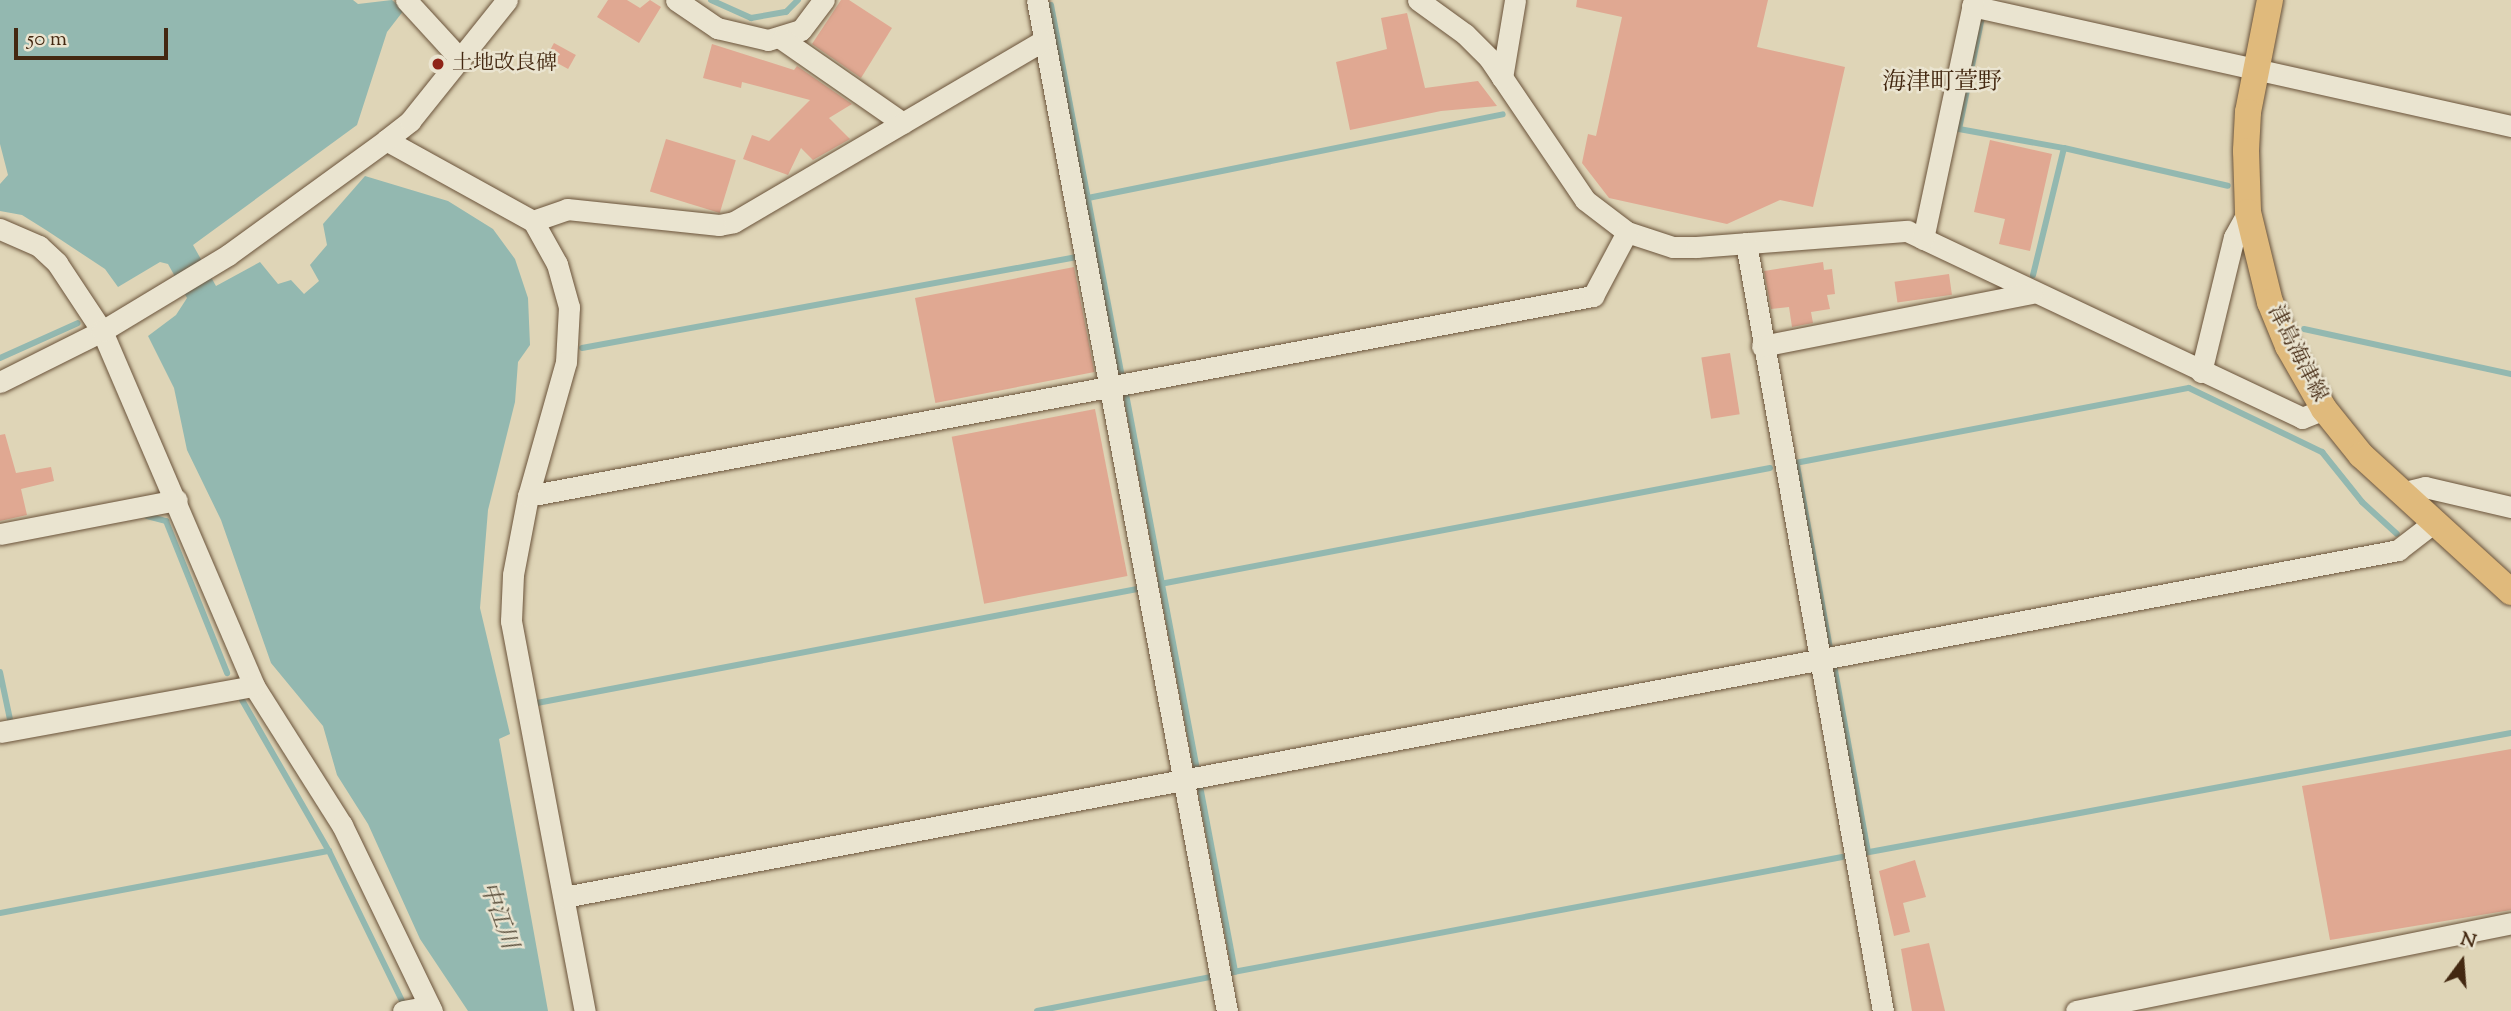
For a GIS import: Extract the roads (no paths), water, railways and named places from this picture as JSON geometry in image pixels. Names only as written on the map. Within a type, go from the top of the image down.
[{"type":"main road","name":"津島海津線","points":[[2270,0],[2248,111],[2248,212],[2270,302],[2288,346],[2324,409],[2361,456],[2511,592]]},
{"type":"street","points":[[0,382],[102,331],[228,255],[386,140],[410,121],[506,0]]},
{"type":"street","points":[[676,0],[725,31],[782,39],[903,123]]},
{"type":"street","points":[[782,39],[801,30],[824,0]]},
{"type":"street","points":[[1037,0],[1227,1011]]},
{"type":"street","points":[[1502,78],[1515,0]]},
{"type":"street","points":[[1425,2],[1465,34],[1502,78],[1585,200],[1627,233],[1673,247],[1907,231],[2032,293],[2302,418],[2324,409]]},
{"type":"street","points":[[1923,239],[1973,3],[2255,70],[2511,126]]},
{"type":"street","points":[[419,7],[461,60]]},
{"type":"street","points":[[533,221],[567,209],[734,222],[1043,41]]},
{"type":"street","points":[[386,140],[533,221],[557,264],[569,307],[570,334],[528,496],[513,575],[511,621],[585,1011]]},
{"type":"street","points":[[2201,372],[2234,237],[2248,212]]},
{"type":"street","points":[[0,229],[18,233],[57,263],[102,331],[177,499],[254,686],[342,825],[431,1009],[403,1011]]},
{"type":"street","points":[[528,496],[1593,296],[1627,233]]},
{"type":"street","points":[[1746,243],[1818,660],[1883,1011]]},
{"type":"street","points":[[1762,346],[2032,293]]},
{"type":"street","points":[[2401,493],[2425,487],[2511,507]]},
{"type":"street","points":[[0,534],[177,499]]},
{"type":"street","points":[[564,897],[2398,550],[2433,523]]},
{"type":"street","points":[[0,732],[254,686]]},
{"type":"street","points":[[2076,1011],[2511,923]]},
{"type":"water","name":"中江川","points":[[0,0],[353,0],[358,4],[392,0],[404,10],[387,32],[357,125],[193,245],[216,286],[260,262],[278,284],[291,280],[304,294],[319,281],[310,265],[327,245],[323,224],[365,176],[448,201],[493,229],[515,259],[528,298],[530,345],[518,362],[515,402],[488,510],[480,608],[510,734],[499,739],[548,1011],[468,1011],[420,939],[368,824],[337,775],[323,726],[271,663],[221,520],[187,450],[174,388],[148,336],[176,315],[187,298],[168,264],[160,262],[118,287],[105,269],[46,230],[22,215],[0,211],[0,184],[8,175],[0,144]]},
{"type":"waterway","points":[[711,0],[751,18],[786,12],[798,0]]},
{"type":"waterway","points":[[1051,5],[1122,376]]},
{"type":"waterway","points":[[1982,17],[1959,129],[2064,148],[2033,275]]},
{"type":"waterway","points":[[1088,198],[1503,114]]},
{"type":"waterway","points":[[2064,148],[2228,186]]},
{"type":"waterway","points":[[582,348],[1077,257]]},
{"type":"waterway","points":[[0,358],[78,323]]},
{"type":"waterway","points":[[2304,329],[2511,374]]},
{"type":"waterway","points":[[1790,464],[2189,388],[2322,452],[2362,502],[2397,534]]},
{"type":"waterway","points":[[1126,394],[1197,770]]},
{"type":"waterway","points":[[1797,465],[1830,648]]},
{"type":"waterway","points":[[1155,585],[1770,468]]},
{"type":"waterway","points":[[147,516],[166,521],[227,673]]},
{"type":"waterway","points":[[537,703],[1137,589]]},
{"type":"waterway","points":[[1834,665],[1868,852]]},
{"type":"waterway","points":[[0,672],[11,724]]},
{"type":"waterway","points":[[242,700],[329,851],[404,1005]]},
{"type":"waterway","points":[[1864,853],[2511,733]]},
{"type":"waterway","points":[[1200,786],[1235,972]]},
{"type":"waterway","points":[[0,913],[329,851]]},
{"type":"waterway","points":[[1228,973],[1842,857]]},
{"type":"waterway","points":[[1037,1011],[1210,977]]},
{"type":"place","name":"土地改良碑","points":[[438,64]]},
{"type":"district","name":"海津町萱野","points":[[1942,84]]}]
